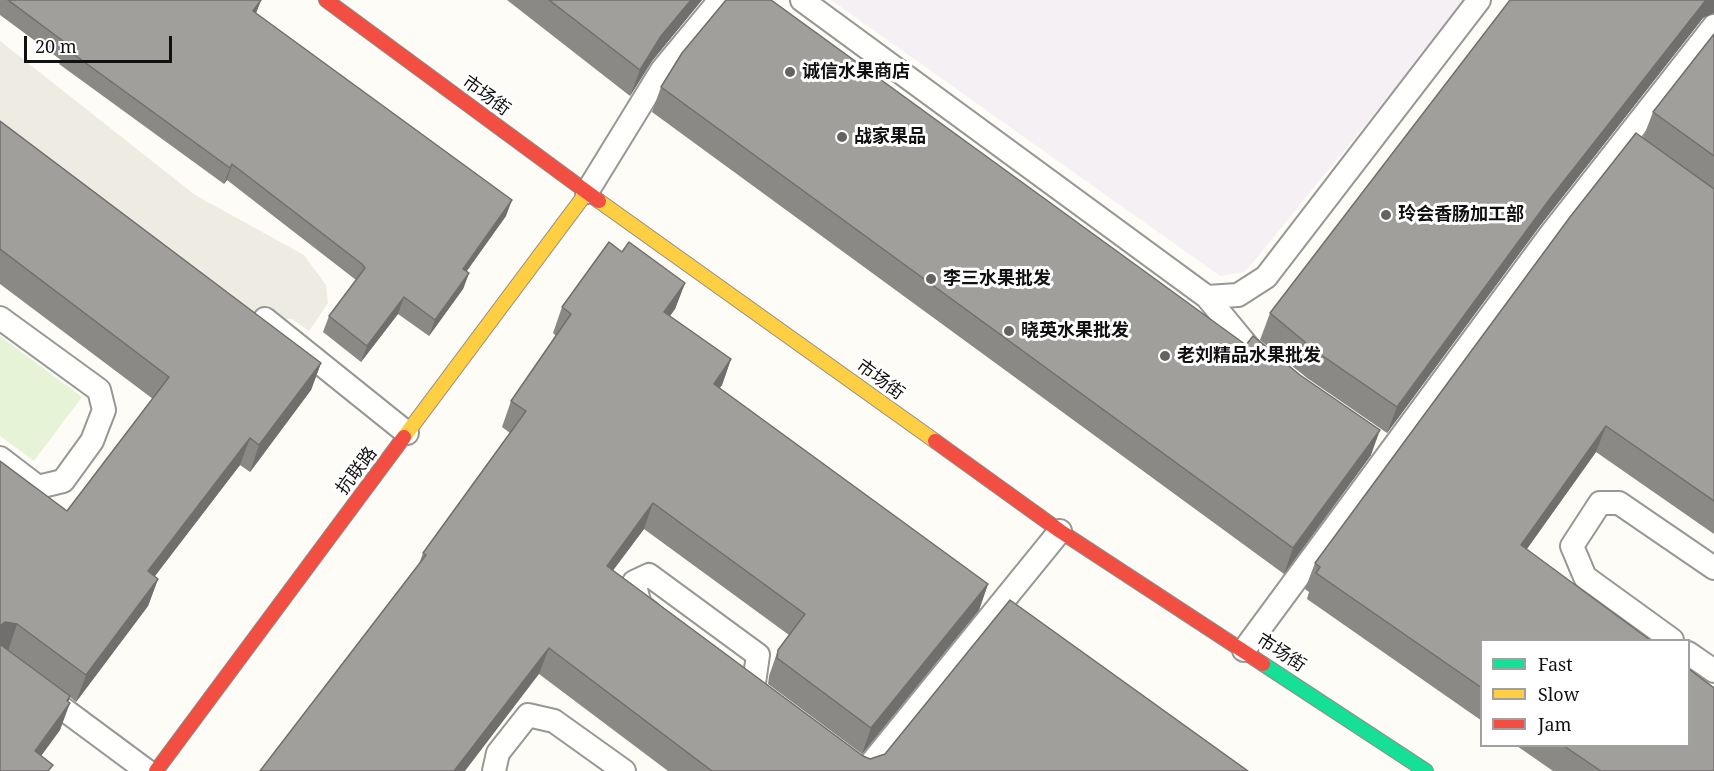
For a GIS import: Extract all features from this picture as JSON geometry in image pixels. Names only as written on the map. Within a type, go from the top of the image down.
[{"type":"street","name":"市场街","points":[[326,0],[587,192],[1060,531],[1426,771]]},
{"type":"street","name":"抗联路","points":[[156,771],[587,192]]},
{"type":"lane","points":[[587,192],[662,70],[720,0]]},
{"type":"lane","points":[[802,0],[1207,297],[1248,348],[1282,375]]},
{"type":"lane","points":[[1207,297],[1238,295],[1266,277],[1479,0]]},
{"type":"lane","points":[[1244,650],[1380,445],[1550,235],[1633,147],[1714,26]]},
{"type":"lane","points":[[0,318],[99,390],[104,410],[93,441],[63,481],[38,487],[0,458]]},
{"type":"lane","points":[[265,319],[407,433]]},
{"type":"lane","points":[[1671,639],[1585,577],[1572,546],[1600,503],[1619,503],[1714,568]]},
{"type":"lane","points":[[844,758],[863,771],[1060,531]]},
{"type":"lane","points":[[668,626],[639,604],[634,582],[649,576],[758,656],[753,690]]},
{"type":"lane","points":[[1690,654],[1714,671]]},
{"type":"lane","points":[[0,662],[147,771]]},
{"type":"lane","points":[[734,675],[771,703]]},
{"type":"lane","points":[[494,771],[498,753],[528,716],[554,721],[624,771]]},
{"type":"shaded area","points":[[831,0],[1467,0],[1245,272],[1220,276]]},
{"type":"shaded area","points":[[0,41],[195,195],[304,255],[326,285],[328,303],[309,331],[292,319],[265,319],[248,323],[0,140]]},
{"type":"green space","points":[[0,336],[82,397],[34,461],[0,436]]},
{"type":"building","points":[[8,0],[261,0],[253,11],[512,200],[463,269],[469,273],[435,320],[404,297],[367,346],[329,316],[365,268],[362,264],[232,164],[230,168],[65,48],[67,44]]},
{"type":"building","points":[[549,0],[691,0],[661,36],[640,70]]},
{"type":"building","points":[[726,0],[771,0],[1246,345],[1253,336],[1300,375],[1380,430],[1293,548],[661,87],[682,53]]},
{"type":"building","points":[[1510,0],[1706,0],[1549,200],[1397,407],[1317,352],[1270,313]]},
{"type":"building","points":[[1714,34],[1714,156],[1653,112]]},
{"type":"building","points":[[0,121],[321,363],[259,445],[250,438],[148,571],[158,579],[86,675],[17,624],[5,622],[0,626],[0,461],[67,511],[169,377],[0,249]]},
{"type":"building","points":[[1636,133],[1714,189],[1714,501],[1606,426],[1521,545],[1649,639],[1480,639],[1480,687],[1316,573],[1320,567],[1315,563],[1570,217]]},
{"type":"building","points":[[609,242],[622,252],[629,242],[685,283],[664,312],[731,359],[714,384],[988,584],[871,728],[777,658],[778,650],[805,614],[653,503],[607,566],[870,759],[885,754],[1010,600],[1248,771],[712,771],[549,648],[454,771],[260,771],[426,555],[423,553],[526,411],[511,401],[571,314],[562,307]]},
{"type":"building","points":[[0,642],[70,696],[67,701],[70,703],[35,751],[53,765],[48,771],[0,771]]},
{"type":"building","points":[[1690,670],[1714,688],[1714,771],[1601,771],[1565,747],[1690,747]]},
{"type":"traffic: fast","points":[[1263,664],[1426,771]]},
{"type":"traffic: slow","points":[[404,437],[587,192]]},
{"type":"traffic: slow","points":[[599,201],[935,441]]},
{"type":"traffic: jam","points":[[326,0],[599,201]]},
{"type":"traffic: jam","points":[[156,771],[404,437]]},
{"type":"traffic: jam","points":[[935,441],[1060,531],[1263,664]]},
{"type":"place","name":"诚信水果商店","points":[[790,72]]},
{"type":"place","name":"战家果品","points":[[842,137]]},
{"type":"place","name":"玲会香肠加工部","points":[[1386,215]]},
{"type":"place","name":"李三水果批发","points":[[931,279]]},
{"type":"place","name":"晓英水果批发","points":[[1009,331]]},
{"type":"place","name":"老刘精品水果批发","points":[[1165,356]]}]
